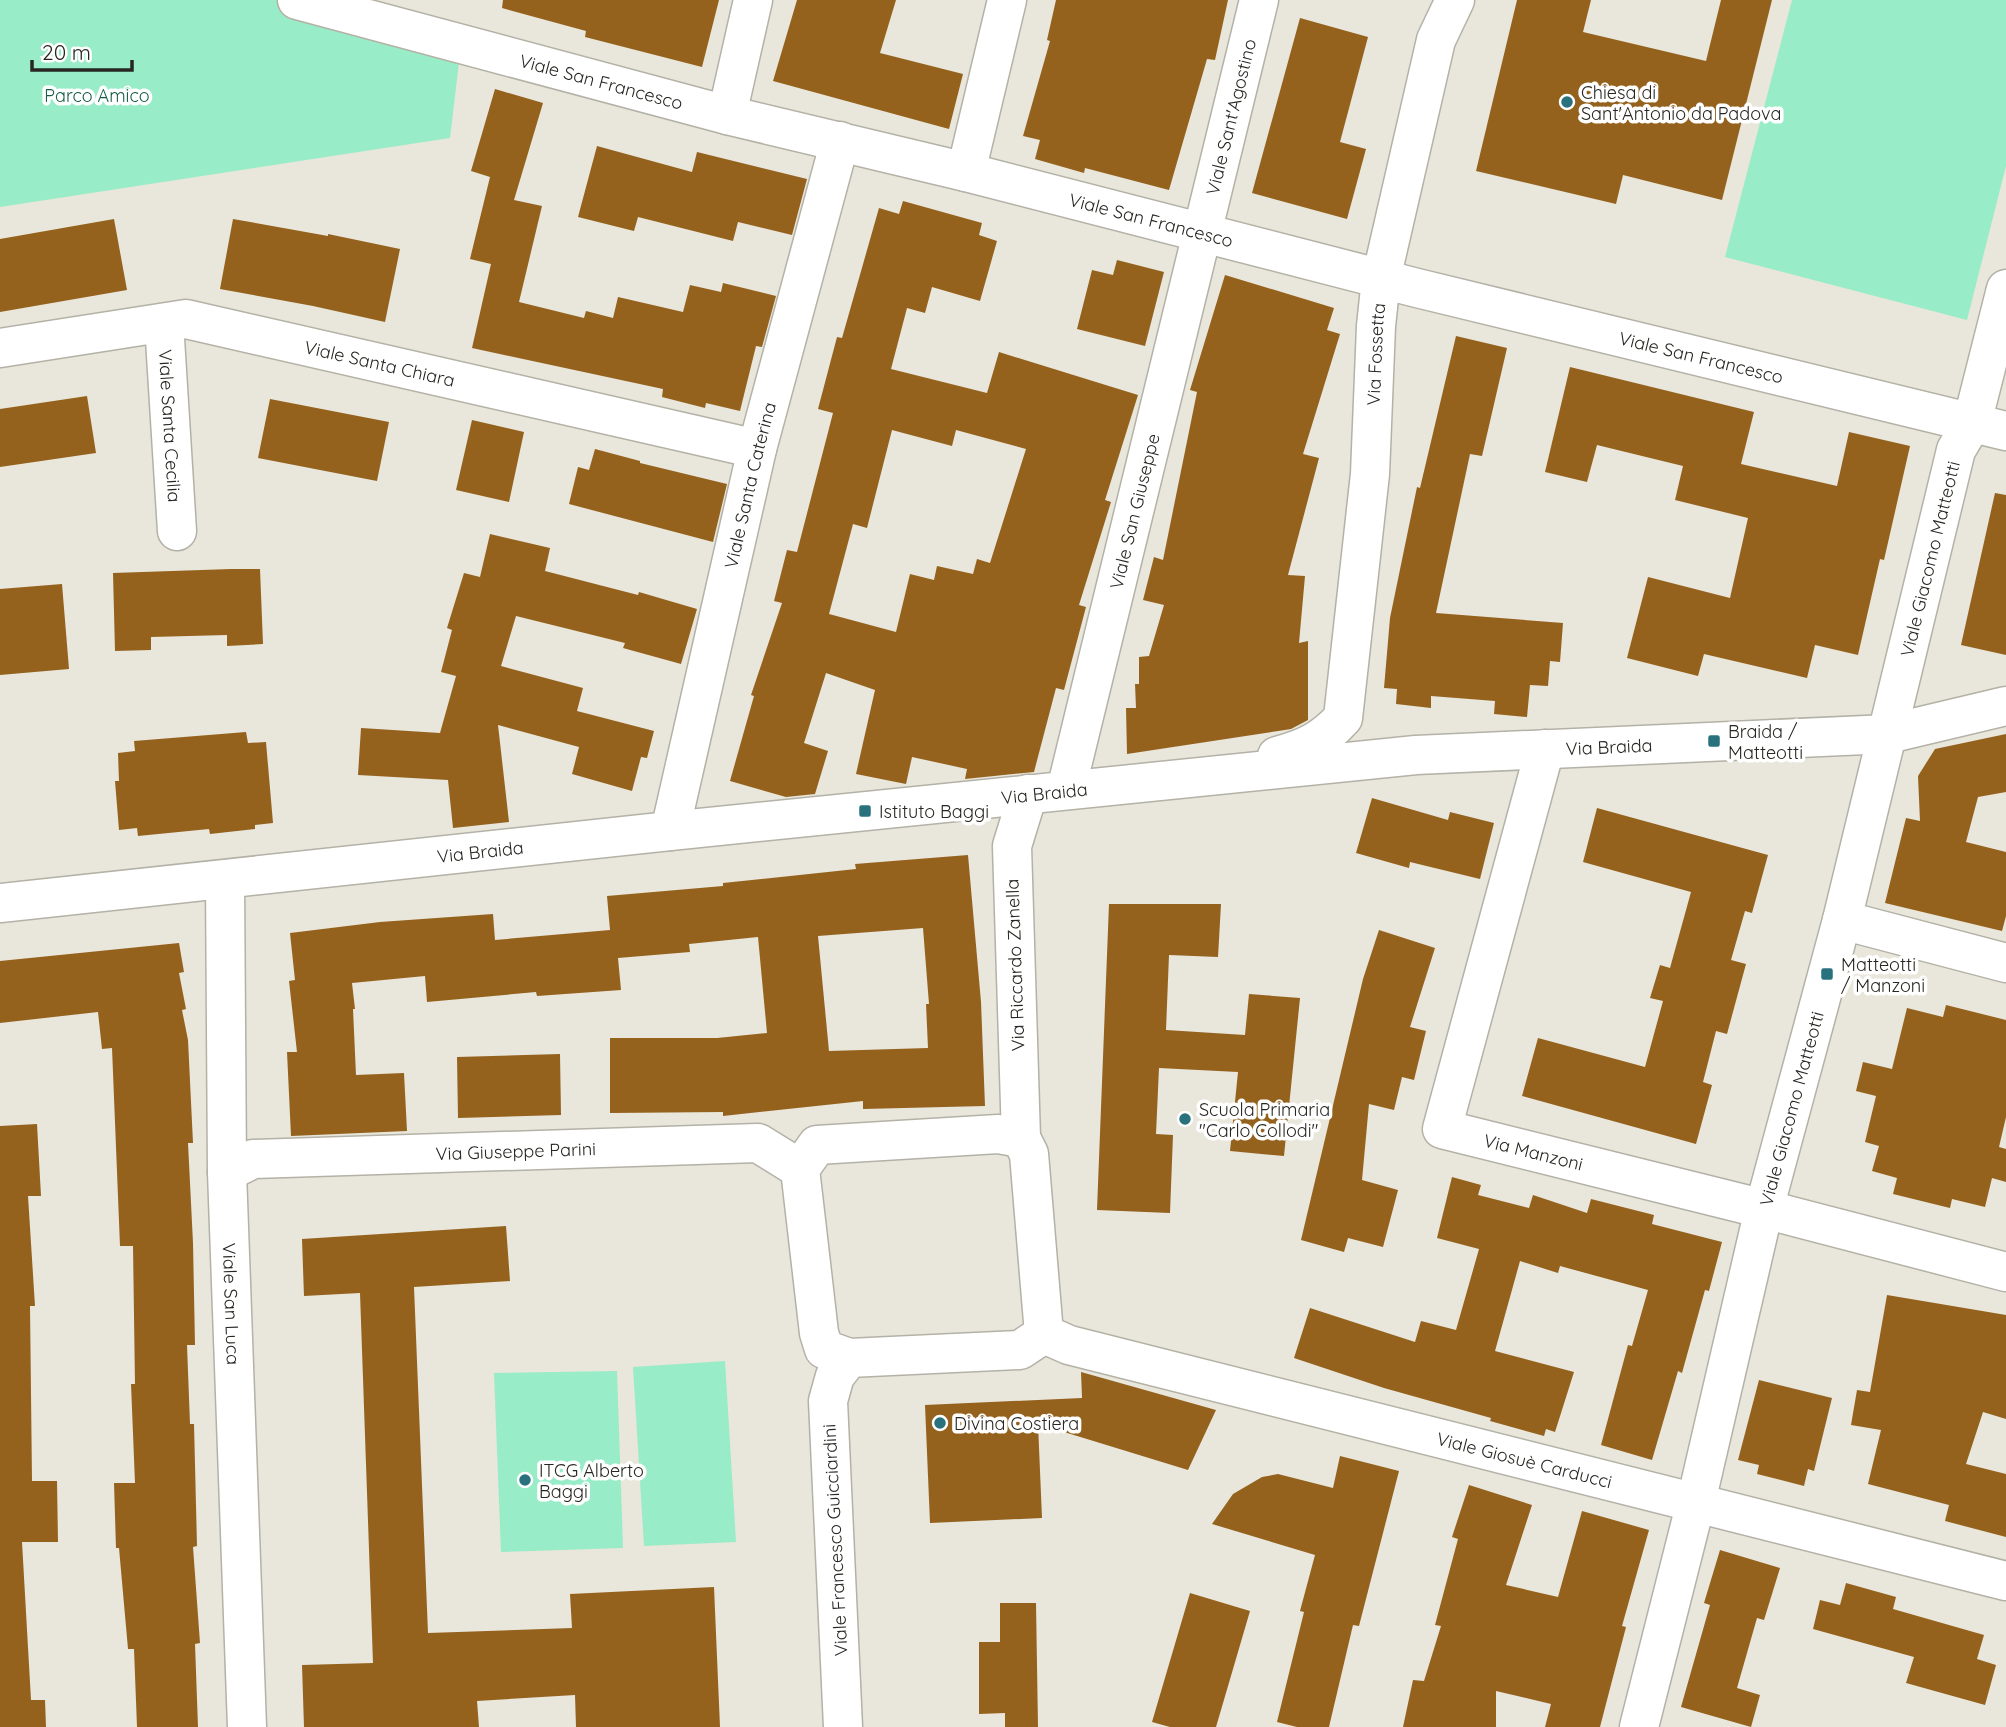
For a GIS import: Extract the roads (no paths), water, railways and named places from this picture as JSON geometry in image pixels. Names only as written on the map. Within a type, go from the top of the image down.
[{"type":"street","name":"Viale San Francesco","points":[[297,0],[413,15],[727,115],[966,172],[1381,279],[1989,427]]},
{"type":"street","points":[[727,115],[753,0]]},
{"type":"street","points":[[966,172],[1007,0]]},
{"type":"street","name":"Viale Sant'Agostino","points":[[1202,233],[1259,0]]},
{"type":"street","name":"Via Fossetta","points":[[1343,718],[1370,474],[1376,326],[1381,279],[1436,40],[1455,0]]},
{"type":"street","name":"Viale Santa Caterina","points":[[670,831],[757,449],[840,141]]},
{"type":"street","name":"Viale San Giuseppe","points":[[1066,790],[1202,233]]},
{"type":"street","name":"Viale Giacomo Matteotti","points":[[1639,1727],[1696,1502],[1764,1209],[1842,920],[1956,450],[1989,427],[2006,289]]},
{"type":"street","name":"Viale Santa Chiara","points":[[0,348],[186,319],[757,449]]},
{"type":"street","name":"Viale Santa Cecilia","points":[[164,323],[177,531]]},
{"type":"street","name":"Via Braida","points":[[0,903],[1416,755],[1888,734],[2006,706]]},
{"type":"street","points":[[1256,771],[1270,757],[1297,751],[1326,736],[1343,718],[1356,729],[1380,741],[1447,743],[1459,753]]},
{"type":"street","name":"Via Manzoni","points":[[1545,749],[1442,1129],[2006,1272]]},
{"type":"street","name":"Via Riccardo Zanella","points":[[1028,794],[1012,846],[1021,1138],[1030,1154],[1044,1334]]},
{"type":"street","name":"Viale San Luca","points":[[225,880],[227,1172],[247,1727]]},
{"type":"street","points":[[1842,920],[2006,963]]},
{"type":"street","points":[[1021,1138],[998,1134],[817,1145],[800,1169],[819,1333],[824,1349],[849,1358],[1020,1350],[1044,1334]]},
{"type":"street","name":"Via Giuseppe Parini","points":[[227,1172],[253,1159],[758,1143],[800,1169]]},
{"type":"street","name":"Viale Giosuè Carducci","points":[[1044,1334],[1069,1345],[2006,1581]]},
{"type":"street","name":"Viale Francesco Guicciardini","points":[[843,1727],[828,1401],[835,1376],[849,1358]]},
{"type":"place","name":"Chiesa di Sant'Antonio da Padova","points":[[1567,102]]},
{"type":"place","name":"Braida / Matteotti","points":[[1714,741]]},
{"type":"place","name":"Istituto Baggi","points":[[865,811]]},
{"type":"place","name":"Matteotti / Manzoni","points":[[1827,974]]},
{"type":"place","name":"Scuola Primaria \"Carlo Collodi\"","points":[[1185,1119]]},
{"type":"place","name":"Divina Costiera","points":[[940,1423]]},
{"type":"place","name":"ITCG Alberto Baggi","points":[[525,1480]]},
{"type":"park label","name":"Parco Amico","points":[[97,95]]}]
